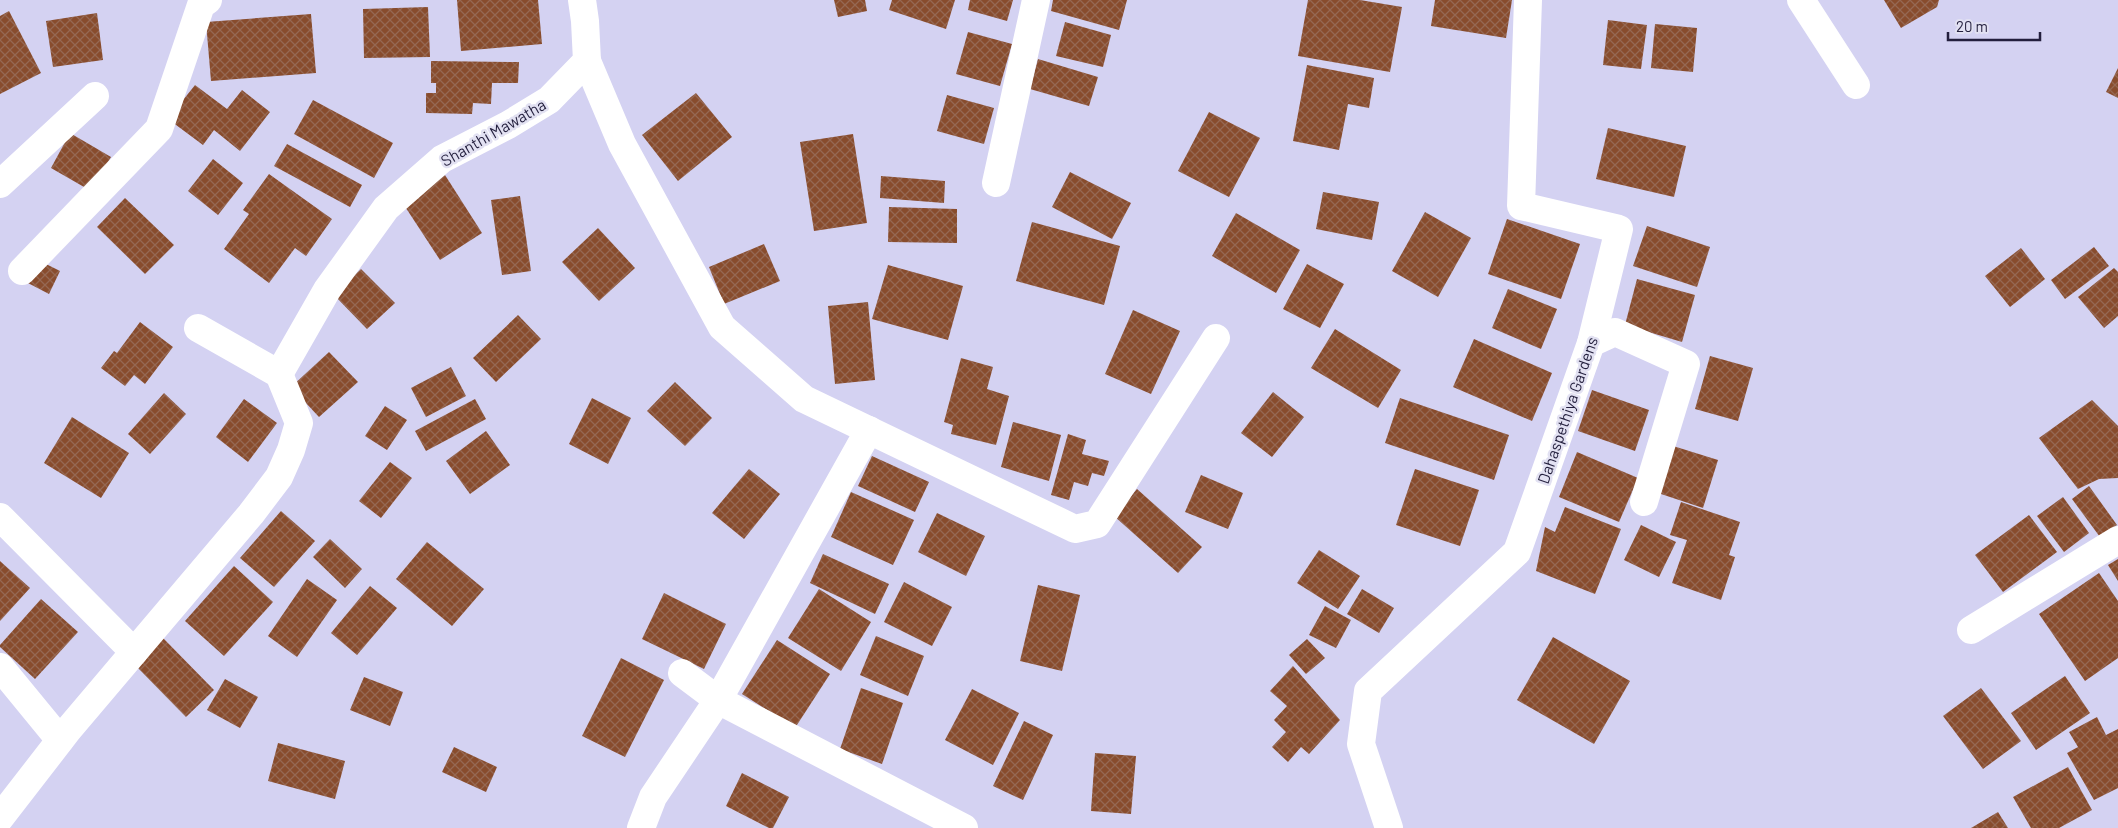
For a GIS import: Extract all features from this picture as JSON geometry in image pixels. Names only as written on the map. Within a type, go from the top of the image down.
[{"type":"street","points":[[22,271],[159,129],[201,6],[208,0]]},
{"type":"street","points":[[582,0],[586,21],[587,61],[622,144],[722,327],[804,399],[1075,529],[1097,524],[1216,338]]},
{"type":"street","points":[[996,183],[1036,0]]},
{"type":"street","name":"Dahaspethiya Gardens","points":[[1389,828],[1361,744],[1368,691],[1517,552],[1591,343],[1619,229],[1521,206],[1528,0]]},
{"type":"street","points":[[1801,0],[1856,85]]},
{"type":"street","name":"Shanthi Mawatha","points":[[279,374],[327,290],[386,208],[442,159],[508,126],[549,100],[587,61]]},
{"type":"street","points":[[0,184],[95,96]]},
{"type":"street","points":[[0,818],[60,740],[250,514],[279,477],[291,450],[299,422],[279,374],[198,328]]},
{"type":"street","points":[[1591,343],[1615,332],[1686,364],[1644,502]]},
{"type":"street","points":[[641,828],[654,797],[718,700],[869,430]]},
{"type":"street","points":[[0,517],[134,652]]},
{"type":"street","points":[[1971,630],[2118,540]]},
{"type":"street","points":[[0,666],[60,740]]},
{"type":"street","points":[[682,673],[718,700],[964,828]]},
{"type":"building","points":[[457,0],[538,0],[542,44],[461,51]]},
{"type":"building","points":[[834,0],[865,0],[867,11],[838,17]]},
{"type":"building","points":[[892,0],[955,0],[946,29],[889,10]]},
{"type":"building","points":[[970,0],[1013,0],[1007,21],[968,10]]},
{"type":"building","points":[[1053,0],[1127,0],[1119,30],[1051,11]]},
{"type":"building","points":[[1308,0],[1360,0],[1402,7],[1390,72],[1298,56]]},
{"type":"building","points":[[1435,0],[1512,0],[1506,38],[1431,26]]},
{"type":"building","points":[[1884,0],[1939,0],[1937,7],[1901,28]]},
{"type":"building","points":[[428,7],[430,57],[364,58],[363,9]]},
{"type":"building","points":[[9,11],[41,73],[0,94],[0,16]]},
{"type":"building","points":[[97,13],[103,60],[53,67],[46,21]]},
{"type":"building","points":[[311,14],[316,73],[211,81],[206,22]]},
{"type":"building","points":[[1608,20],[1647,25],[1641,69],[1603,65]]},
{"type":"building","points":[[1065,22],[1111,35],[1103,67],[1056,56]]},
{"type":"building","points":[[1655,24],[1697,28],[1693,72],[1651,68]]},
{"type":"building","points":[[968,32],[1012,44],[1000,86],[956,74]]},
{"type":"building","points":[[1038,59],[1098,77],[1089,106],[1030,89]]},
{"type":"building","points":[[431,61],[519,62],[518,83],[492,83],[491,104],[473,103],[472,114],[426,113],[426,93],[436,93],[436,83],[431,83]]},
{"type":"building","points":[[1307,65],[1374,78],[1369,108],[1348,104],[1339,150],[1293,141]]},
{"type":"building","points":[[2118,68],[2118,98],[2106,92]]},
{"type":"building","points":[[195,85],[227,109],[242,90],[270,112],[240,151],[214,130],[203,145],[168,119]]},
{"type":"building","points":[[696,93],[732,137],[678,181],[642,135]]},
{"type":"building","points":[[947,95],[994,108],[984,144],[937,131]]},
{"type":"building","points":[[313,100],[393,143],[374,178],[294,134]]},
{"type":"building","points":[[1209,112],[1260,138],[1229,197],[1178,171]]},
{"type":"building","points":[[1608,128],[1686,146],[1674,197],[1596,179]]},
{"type":"building","points":[[70,133],[111,157],[91,191],[51,168]]},
{"type":"building","points":[[853,134],[867,223],[814,231],[800,142]]},
{"type":"building","points":[[287,144],[362,185],[350,207],[274,166]]},
{"type":"building","points":[[213,159],[243,183],[218,215],[188,191]]},
{"type":"building","points":[[1070,172],[1131,203],[1112,239],[1052,207]]},
{"type":"building","points":[[269,174],[332,219],[306,256],[295,248],[269,283],[224,249],[249,214],[243,210]]},
{"type":"building","points":[[445,175],[482,233],[440,260],[402,202]]},
{"type":"building","points":[[881,176],[945,181],[944,203],[880,198]]},
{"type":"building","points":[[1323,192],[1379,202],[1372,240],[1316,229]]},
{"type":"building","points":[[520,196],[531,271],[502,275],[491,200]]},
{"type":"building","points":[[125,198],[174,245],[145,274],[97,227]]},
{"type":"building","points":[[889,207],[957,209],[957,243],[888,242]]},
{"type":"building","points":[[1425,212],[1471,238],[1438,297],[1392,271]]},
{"type":"building","points":[[1236,213],[1300,250],[1276,293],[1212,256]]},
{"type":"building","points":[[1507,219],[1580,244],[1561,299],[1488,274]]},
{"type":"building","points":[[1032,222],[1120,246],[1104,305],[1016,281]]},
{"type":"building","points":[[1647,226],[1710,247],[1697,287],[1633,266]]},
{"type":"building","points":[[598,228],[635,268],[599,301],[562,262]]},
{"type":"building","points":[[764,244],[780,281],[724,304],[709,267]]},
{"type":"building","points":[[2094,247],[2109,266],[2065,299],[2051,280]]},
{"type":"building","points":[[2021,248],[2045,279],[2010,307],[1985,276]]},
{"type":"building","points":[[38,260],[60,271],[49,294],[26,282]]},
{"type":"building","points":[[1307,264],[1344,284],[1320,328],[1283,309]]},
{"type":"building","points":[[888,265],[963,286],[948,340],[872,319]]},
{"type":"building","points":[[2114,268],[2118,272],[2118,316],[2104,328],[2078,297]]},
{"type":"building","points":[[361,269],[395,303],[367,329],[334,295]]},
{"type":"building","points":[[1637,279],[1695,295],[1682,342],[1625,325]]},
{"type":"building","points":[[1508,289],[1557,309],[1541,349],[1492,328]]},
{"type":"building","points":[[868,302],[875,380],[835,384],[828,306]]},
{"type":"building","points":[[1133,310],[1180,331],[1151,394],[1105,374]]},
{"type":"building","points":[[518,315],[541,339],[496,382],[473,358]]},
{"type":"building","points":[[140,322],[173,347],[145,384],[134,375],[125,386],[101,368],[114,351],[117,353]]},
{"type":"building","points":[[1335,329],[1401,370],[1378,408],[1311,368]]},
{"type":"building","points":[[1474,339],[1552,373],[1532,421],[1453,387]]},
{"type":"building","points":[[329,352],[358,382],[319,417],[291,387]]},
{"type":"building","points":[[1710,356],[1753,368],[1738,421],[1695,409]]},
{"type":"building","points":[[961,358],[993,367],[987,389],[1009,396],[996,445],[951,434],[953,425],[944,422]]},
{"type":"building","points":[[451,367],[466,396],[426,417],[411,388]]},
{"type":"building","points":[[675,382],[712,418],[685,446],[647,411]]},
{"type":"building","points":[[1592,390],[1649,410],[1635,451],[1578,431]]},
{"type":"building","points":[[1273,392],[1304,417],[1272,457],[1241,433]]},
{"type":"building","points":[[164,393],[186,414],[150,454],[128,434]]},
{"type":"building","points":[[592,398],[631,418],[608,464],[569,444]]},
{"type":"building","points":[[1400,398],[1509,435],[1494,480],[1385,443]]},
{"type":"building","points":[[244,399],[277,423],[248,462],[216,437]]},
{"type":"building","points":[[475,399],[486,419],[426,451],[415,431]]},
{"type":"building","points":[[2092,400],[2118,426],[2118,478],[2099,479],[2078,489],[2039,438]]},
{"type":"building","points":[[385,406],[407,420],[387,450],[365,436]]},
{"type":"building","points":[[72,417],[129,453],[101,498],[44,463]]},
{"type":"building","points":[[1013,422],[1061,435],[1049,481],[1001,467]]},
{"type":"building","points":[[486,431],[510,465],[470,494],[446,461]]},
{"type":"building","points":[[1068,434],[1086,440],[1082,454],[1109,461],[1104,476],[1092,473],[1088,486],[1074,482],[1069,500],[1051,495]]},
{"type":"building","points":[[1670,445],[1718,460],[1703,508],[1655,492]]},
{"type":"building","points":[[1577,452],[1638,478],[1619,522],[1559,497]]},
{"type":"building","points":[[872,456],[929,482],[915,512],[858,486]]},
{"type":"building","points":[[390,462],[412,478],[381,518],[359,501]]},
{"type":"building","points":[[749,469],[780,494],[744,539],[712,513]]},
{"type":"building","points":[[1415,469],[1479,490],[1460,546],[1396,525]]},
{"type":"building","points":[[1201,475],[1243,493],[1228,529],[1185,512]]},
{"type":"building","points":[[2089,486],[2117,525],[2100,537],[2072,499]]},
{"type":"building","points":[[1137,489],[1202,547],[1178,573],[1114,516]]},
{"type":"building","points":[[851,492],[914,520],[893,565],[831,537]]},
{"type":"building","points":[[2063,497],[2089,533],[2064,552],[2037,516]]},
{"type":"building","points":[[1681,502],[1740,522],[1729,555],[1704,547],[1735,557],[1721,600],[1672,583],[1687,540],[1670,535]]},
{"type":"building","points":[[1565,507],[1621,529],[1595,594],[1536,571],[1545,527],[1555,532]]},
{"type":"building","points":[[281,511],[315,541],[274,587],[240,558]]},
{"type":"building","points":[[937,513],[985,536],[966,576],[918,552]]},
{"type":"building","points":[[2029,515],[2057,552],[2003,592],[1975,555]]},
{"type":"building","points":[[1641,525],[1676,542],[1659,577],[1624,560]]},
{"type":"building","points":[[330,539],[362,569],[345,588],[313,557]]},
{"type":"building","points":[[427,542],[484,589],[452,626],[396,579]]},
{"type":"building","points":[[1319,550],[1360,576],[1338,609],[1297,583]]},
{"type":"building","points":[[823,554],[889,584],[875,614],[810,583]]},
{"type":"building","points":[[2118,559],[2118,581],[2108,565]]},
{"type":"building","points":[[0,561],[30,588],[0,621]]},
{"type":"building","points":[[234,566],[273,602],[224,656],[185,621]]},
{"type":"building","points":[[2099,573],[2118,601],[2118,658],[2085,681],[2039,614]]},
{"type":"building","points":[[307,579],[337,600],[297,657],[268,636]]},
{"type":"building","points":[[904,582],[952,607],[932,646],[884,622]]},
{"type":"building","points":[[1038,585],[1080,595],[1062,671],[1020,661]]},
{"type":"building","points":[[370,586],[397,608],[357,655],[331,633]]},
{"type":"building","points":[[819,589],[871,622],[841,671],[788,638]]},
{"type":"building","points":[[1362,589],[1394,608],[1379,633],[1347,614]]},
{"type":"building","points":[[664,593],[726,624],[704,669],[642,639]]},
{"type":"building","points":[[41,599],[78,632],[35,679],[0,645]]},
{"type":"building","points":[[1325,606],[1351,620],[1336,648],[1309,635]]},
{"type":"building","points":[[876,636],[924,656],[908,696],[860,675]]},
{"type":"building","points":[[1553,637],[1630,681],[1594,744],[1517,700]]},
{"type":"building","points":[[163,638],[214,690],[186,717],[135,665]]},
{"type":"building","points":[[1307,639],[1325,658],[1306,674],[1289,655]]},
{"type":"building","points":[[777,640],[830,674],[795,728],[742,694]]},
{"type":"building","points":[[621,658],[664,680],[625,757],[582,736]]},
{"type":"building","points":[[1293,666],[1340,720],[1309,754],[1301,747],[1288,762],[1272,747],[1286,732],[1274,720],[1287,706],[1270,691]]},
{"type":"building","points":[[2065,676],[2090,713],[2036,750],[2011,713]]},
{"type":"building","points":[[364,677],[403,692],[390,726],[350,710]]},
{"type":"building","points":[[225,679],[258,697],[240,728],[207,710]]},
{"type":"building","points":[[861,688],[903,703],[882,764],[840,749]]},
{"type":"building","points":[[1981,688],[2021,741],[1983,769],[1943,716]]},
{"type":"building","points":[[972,689],[1019,713],[993,765],[945,740]]},
{"type":"building","points":[[2097,717],[2106,735],[2118,729],[2118,788],[2094,800],[2067,753],[2078,747],[2069,732]]},
{"type":"building","points":[[1024,721],[1053,735],[1023,800],[993,786]]},
{"type":"building","points":[[278,743],[345,761],[335,799],[268,781]]},
{"type":"building","points":[[454,747],[497,767],[486,792],[442,772]]},
{"type":"building","points":[[1095,753],[1136,756],[1131,814],[1091,811]]},
{"type":"building","points":[[2068,767],[2092,810],[2059,828],[2031,828],[2013,797]]},
{"type":"building","points":[[742,773],[789,797],[773,828],[769,828],[726,806]]},
{"type":"building","points":[[1998,812],[2008,828],[1971,828]]}]
